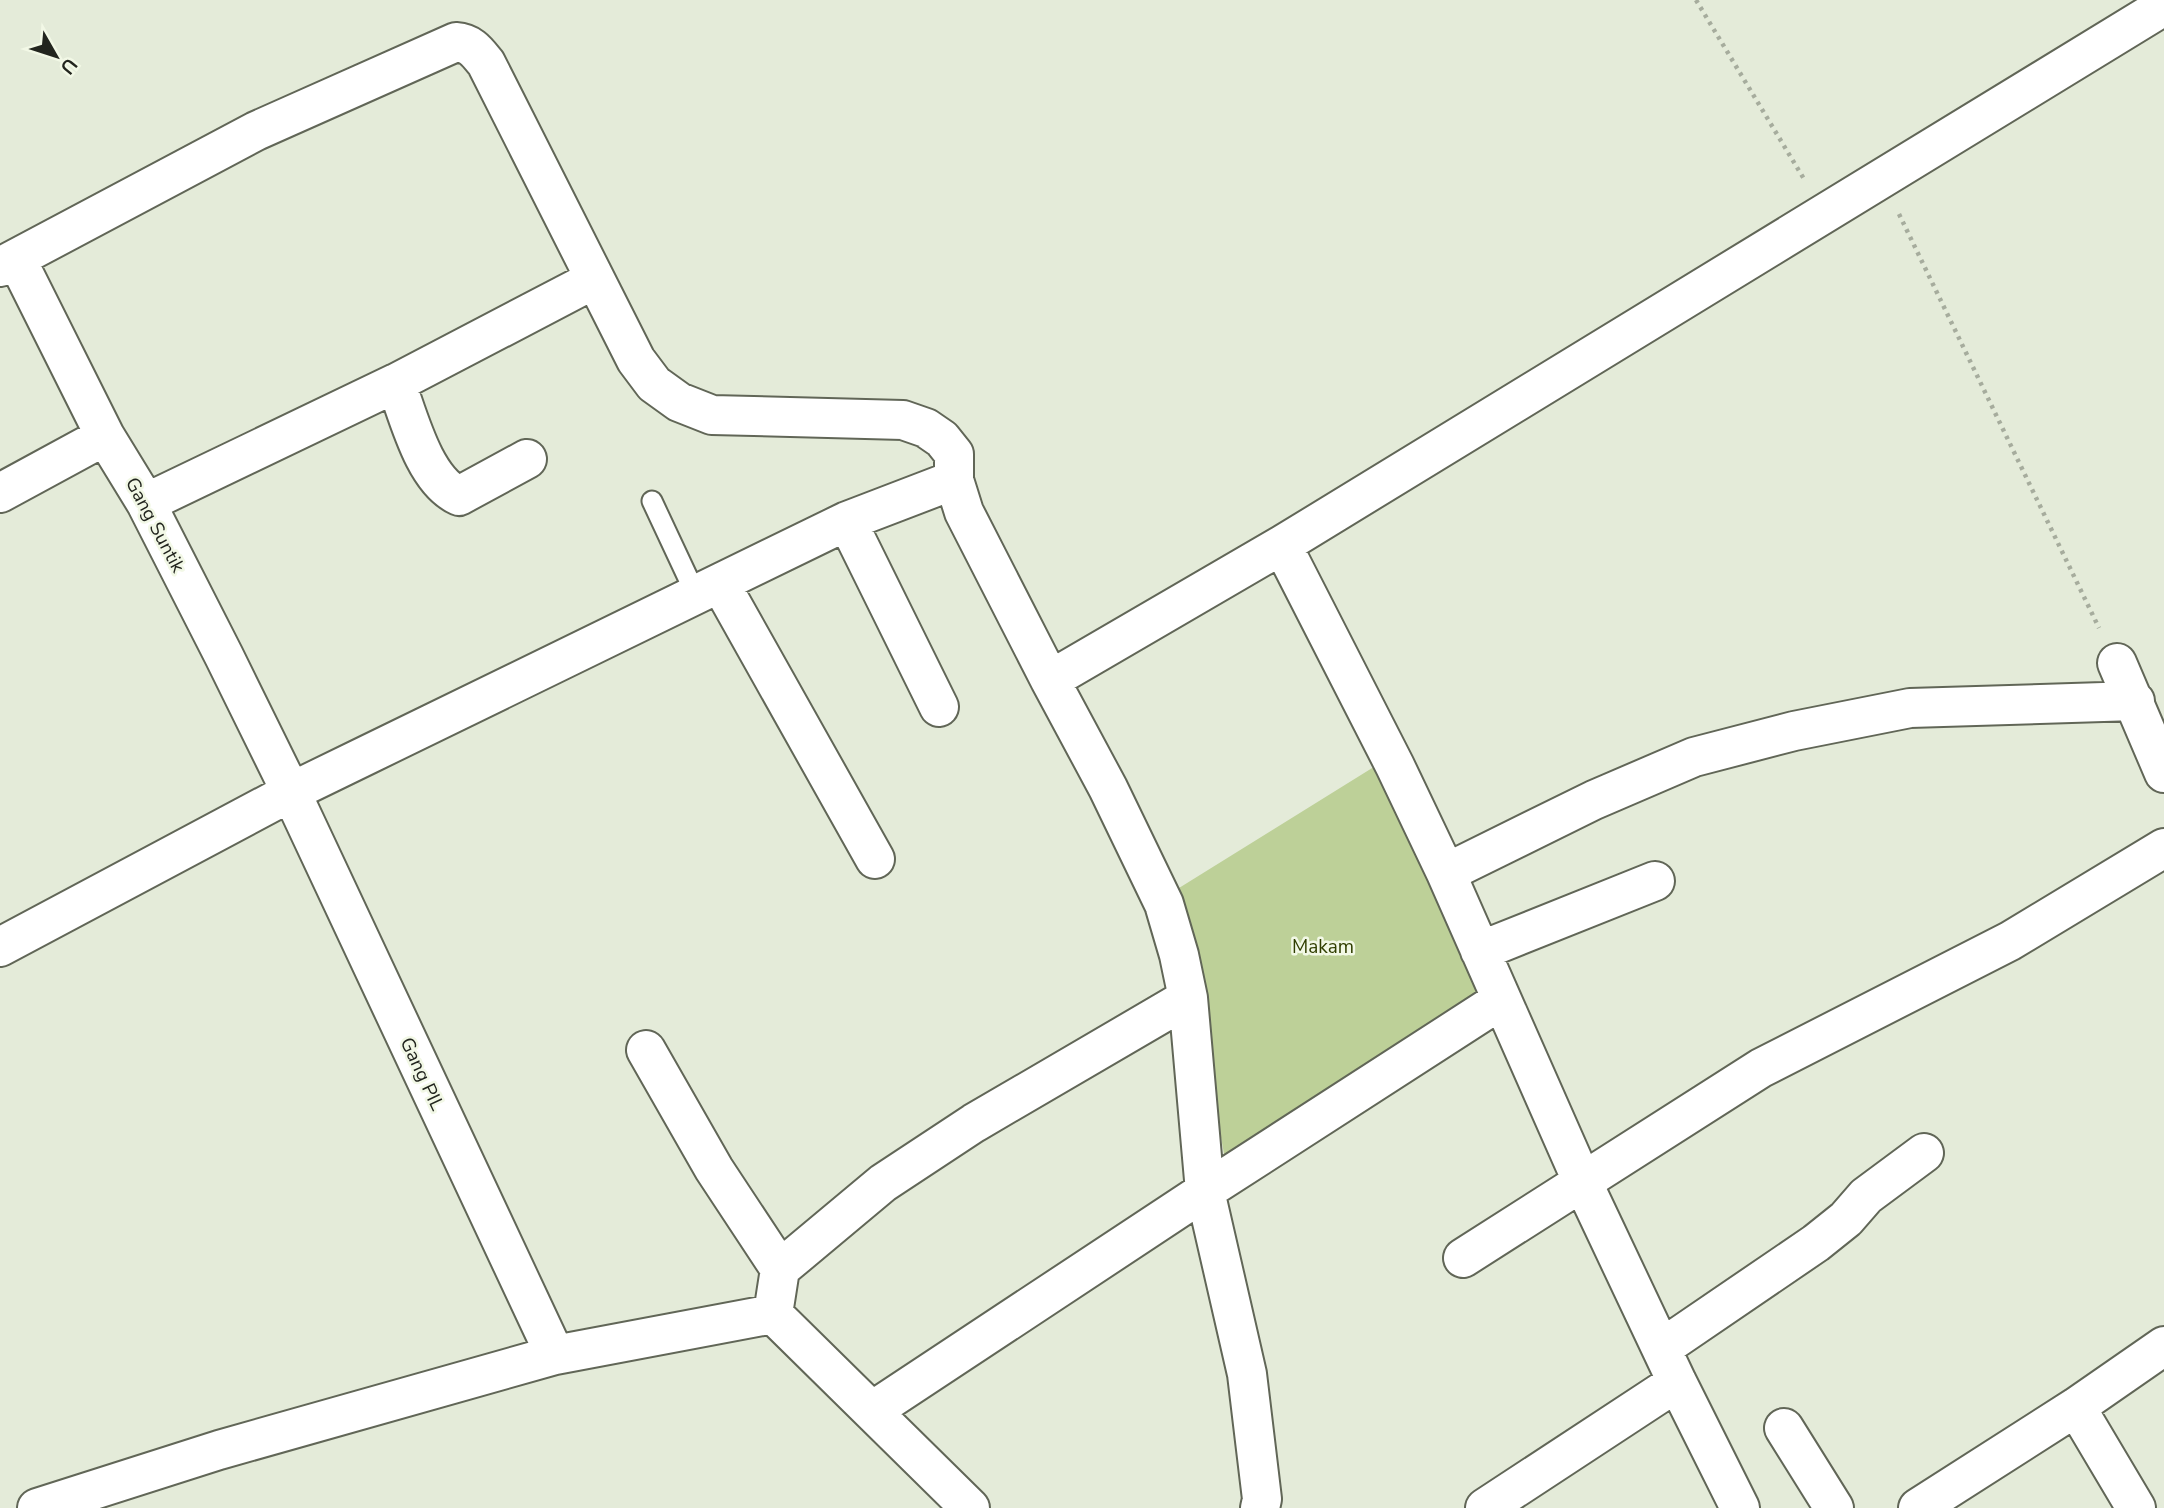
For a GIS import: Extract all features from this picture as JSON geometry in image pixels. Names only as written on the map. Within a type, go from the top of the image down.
[{"type":"street","points":[[1050,680],[1282,545],[2164,6]]},
{"type":"street","points":[[9,264],[256,131],[456,42],[466,43],[486,64],[636,360],[654,384],[679,402],[712,415],[903,420],[926,428],[942,439],[954,454],[954,480],[964,512],[1108,788],[1164,904],[1188,998],[1205,1191],[1247,1374],[1262,1499],[1260,1508]]},
{"type":"street","name":"Gang Suntik","points":[[9,264],[105,436],[146,503],[290,792]]},
{"type":"street","points":[[146,503],[396,383],[594,279]]},
{"type":"street","points":[[396,383],[421,448],[437,480],[447,491],[459,496],[527,459]]},
{"type":"street","points":[[0,493],[105,436]]},
{"type":"street","points":[[0,947],[290,792],[846,521],[954,480]]},
{"type":"street","points":[[846,521],[939,707]]},
{"type":"street","points":[[1282,545],[1395,766],[1446,873],[1582,1181],[1740,1508]]},
{"type":"street","points":[[708,589],[875,859]]},
{"type":"street","points":[[2116,663],[2135,701],[2164,773]]},
{"type":"street","points":[[1446,873],[1594,800],[1695,757],[1794,731],[1910,708],[2135,701]]},
{"type":"street","name":"Gang PIL","points":[[290,792],[555,1355]]},
{"type":"street","points":[[1463,1258],[1761,1068],[2010,941],[2164,848]]},
{"type":"street","points":[[1480,951],[1655,881]]},
{"type":"street","points":[[773,1314],[780,1269],[883,1183],[974,1123],[1188,998]]},
{"type":"street","points":[[873,1410],[1501,1000]]},
{"type":"street","points":[[646,1050],[713,1168],[780,1269]]},
{"type":"street","points":[[1485,1508],[1670,1365],[1846,1219],[1866,1196],[1924,1153]]},
{"type":"street","points":[[37,1508],[219,1450],[555,1355],[773,1314]]},
{"type":"street","points":[[773,1314],[970,1508]]},
{"type":"street","points":[[1918,1508],[2076,1407],[2164,1346]]},
{"type":"street","points":[[2076,1407],[2136,1508]]},
{"type":"street","points":[[1784,1428],[1834,1508]]},
{"type":"lane","points":[[652,501],[708,589]]},
{"type":"path","points":[[1696,0],[1825,214]]},
{"type":"path","points":[[1882,179],[2116,663]]},
{"type":"green space","name":"Makam","points":[[1377,765],[1484,995],[1225,1159],[1208,1068],[1194,948],[1179,888]]}]
